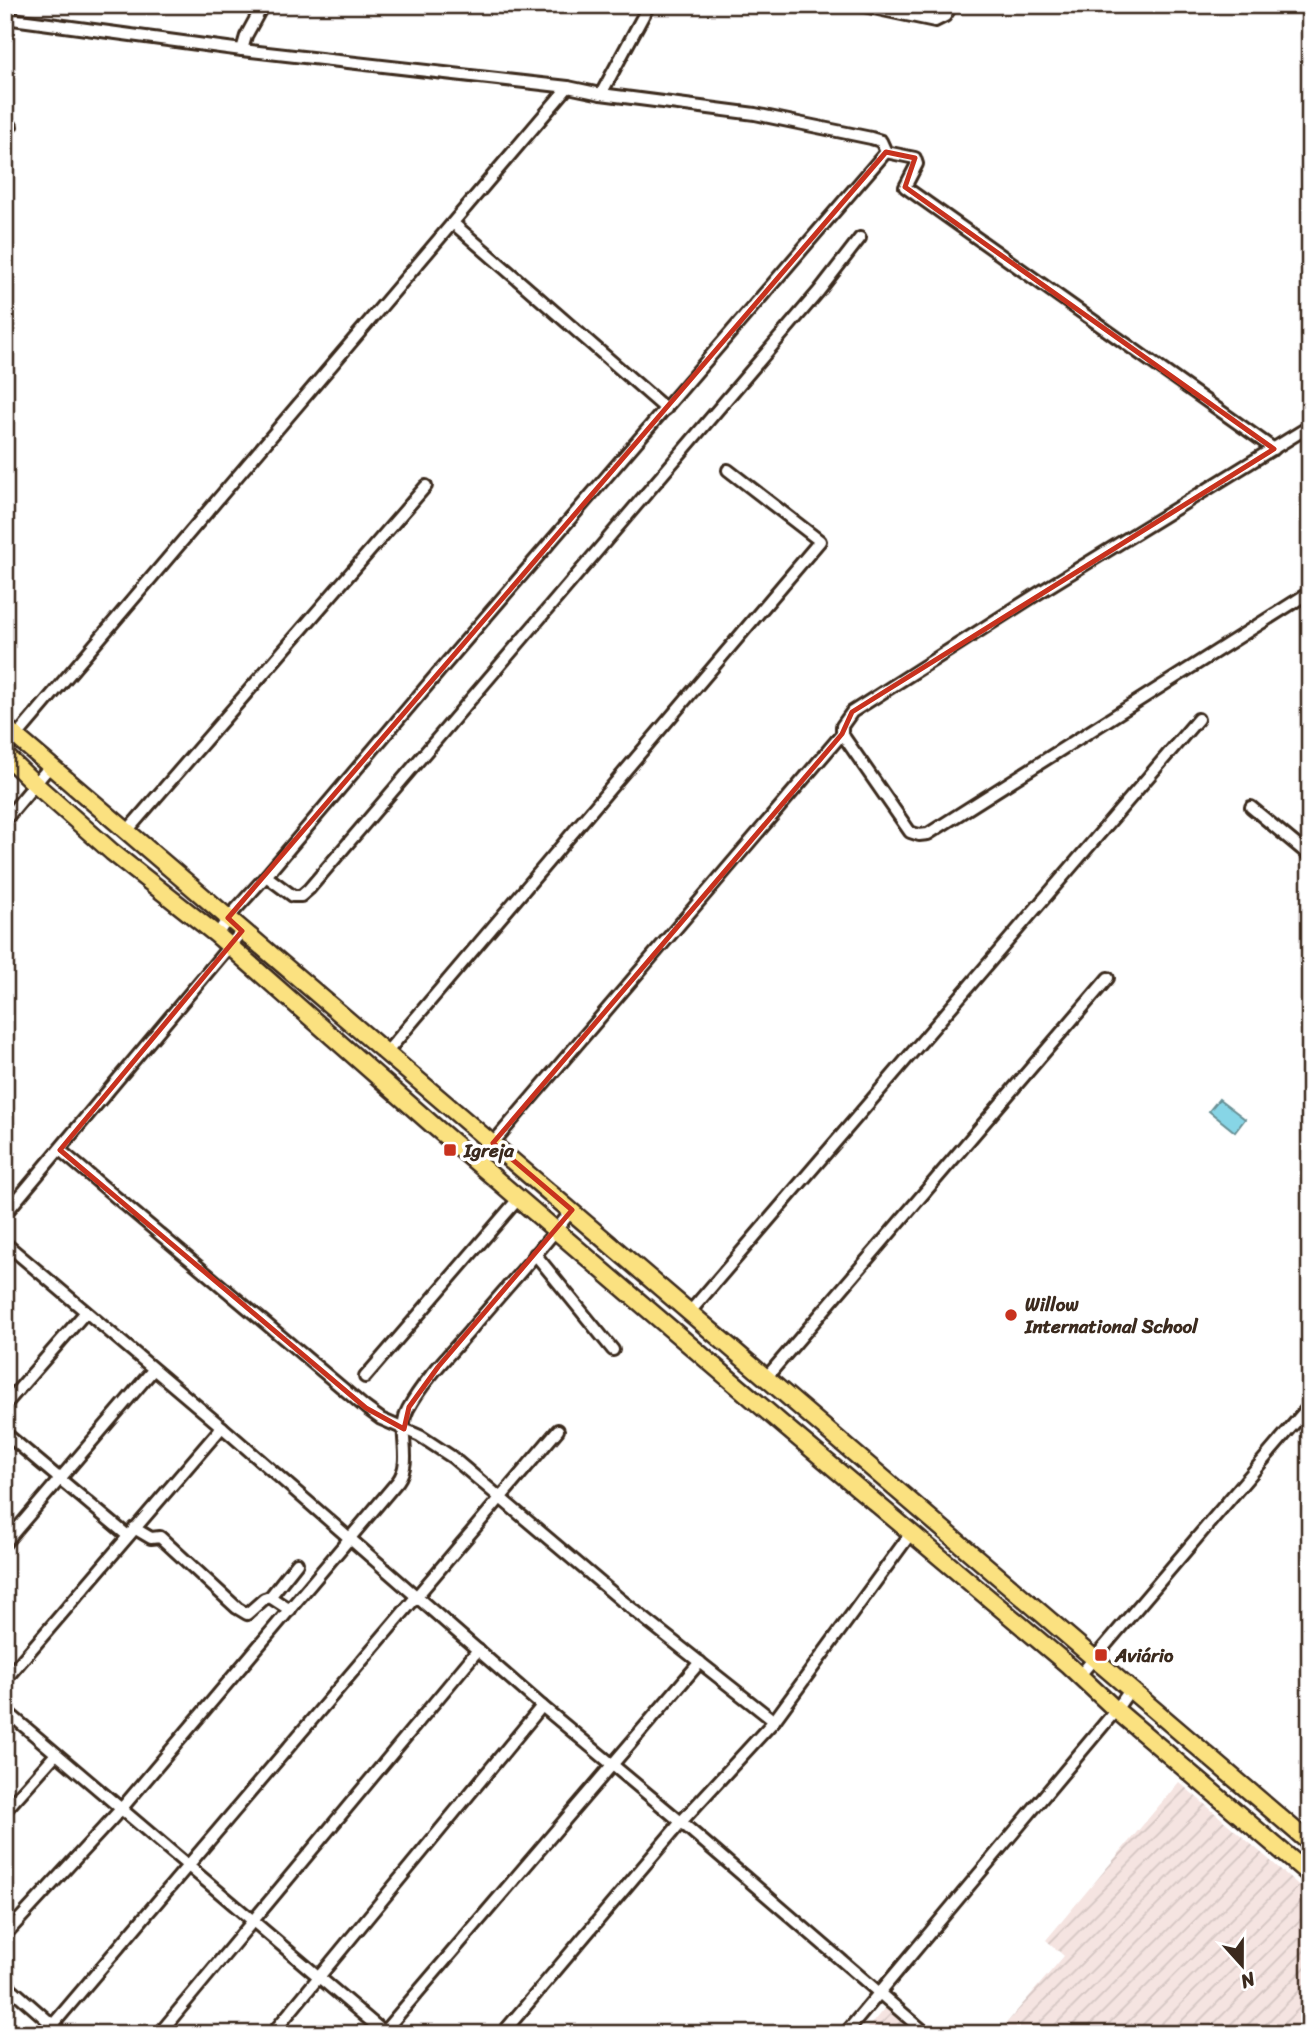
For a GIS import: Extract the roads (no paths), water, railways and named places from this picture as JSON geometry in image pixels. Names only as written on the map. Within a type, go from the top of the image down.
[{"type":"highway","points":[[11,732],[1093,1659],[1308,1838]]},
{"type":"highway","points":[[5,755],[113,852],[217,935],[519,1198],[1080,1675],[1116,1710],[1310,1875]]},
{"type":"street","points":[[242,50],[246,36],[263,5]]},
{"type":"street","points":[[601,94],[649,5]]},
{"type":"street","points":[[859,5],[935,21],[945,16],[952,5]]},
{"type":"street","points":[[5,18],[242,50],[568,87],[601,94],[768,116],[881,141],[886,152]]},
{"type":"street","points":[[5,750],[11,732],[454,224],[568,87]]},
{"type":"street","points":[[217,935],[228,918],[451,657],[886,152]]},
{"type":"street","points":[[886,152],[915,158],[918,164],[905,187],[1274,449]]},
{"type":"street","points":[[454,224],[666,409]]},
{"type":"street","points":[[266,876],[293,896],[301,896],[309,889],[819,291],[860,238]]},
{"type":"street","points":[[479,1163],[493,1143],[842,734],[845,721],[852,712],[1037,594],[1310,426]]},
{"type":"street","points":[[386,1053],[820,541],[728,470]]},
{"type":"street","points":[[127,831],[426,486]]},
{"type":"street","points":[[842,734],[909,832],[928,834],[1310,592]]},
{"type":"street","points":[[689,1313],[1198,719]]},
{"type":"street","points":[[5,820],[51,765]]},
{"type":"street","points":[[1251,807],[1310,856]]},
{"type":"street","points":[[5,1214],[242,931]]},
{"type":"street","points":[[765,1379],[1108,978]]},
{"type":"street","points":[[60,1150],[366,1408],[381,1419],[435,1445],[500,1496],[676,1646],[774,1721]]},
{"type":"street","points":[[365,1377],[519,1198]]},
{"type":"street","points":[[5,1935],[122,1808],[404,1473],[405,1415],[409,1407],[438,1367],[572,1210]]},
{"type":"street","points":[[5,1243],[926,2034]]},
{"type":"street","points":[[535,1254],[613,1350]]},
{"type":"street","points":[[5,1405],[85,1313]]},
{"type":"street","points":[[5,1543],[153,1370]]},
{"type":"street","points":[[1080,1675],[1310,1405]]},
{"type":"street","points":[[5,1680],[222,1427]]},
{"type":"street","points":[[49,2029],[558,1430]]},
{"type":"street","points":[[5,1433],[59,1479],[131,1532],[151,1538],[160,1537],[237,1608],[247,1614],[270,1597],[297,1563]]},
{"type":"street","points":[[502,2034],[681,1822],[774,1721],[911,1533]]},
{"type":"street","points":[[270,1597],[290,1610]]},
{"type":"street","points":[[159,2034],[478,1650]]},
{"type":"street","points":[[5,1710],[384,2033],[700,1662]]},
{"type":"street","points":[[845,2034],[1130,1690]]},
{"type":"street","points":[[272,2034],[542,1706]]},
{"type":"street","points":[[5,1811],[56,1754]]},
{"type":"street","points":[[5,1983],[49,2029],[63,2034]]},
{"type":"water","points":[[1219,1099],[1245,1119],[1235,1132],[1209,1111]]},
{"type":"place","name":"Igreja","points":[[450,1150]]},
{"type":"place","name":"Willow International School","points":[[1011,1315]]},
{"type":"place","name":"Aviário","points":[[1101,1655]]}]
